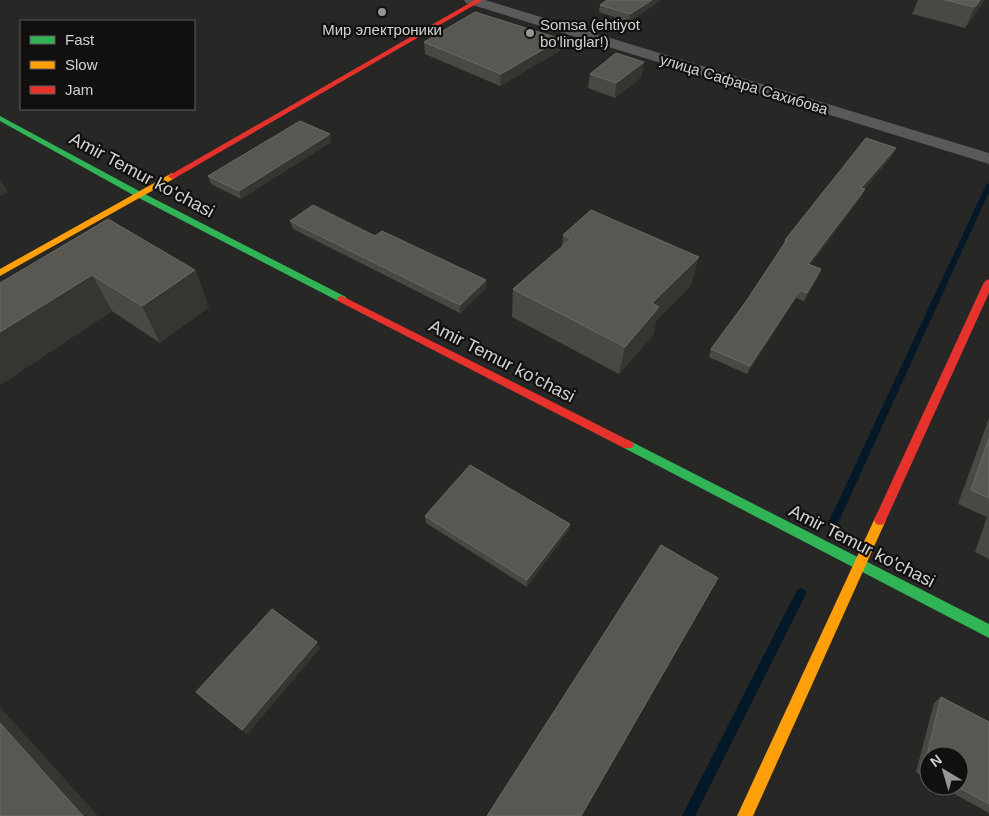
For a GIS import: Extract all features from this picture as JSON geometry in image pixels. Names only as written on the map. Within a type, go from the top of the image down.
[{"type":"street","name":"улица Сафара Сахибова","points":[[476,1],[989,159]]},
{"type":"street","points":[[0,273],[352,75],[476,1]]},
{"type":"street","name":"Amir Temur ko'chasi","points":[[0,118],[138,194],[989,632]]},
{"type":"street","points":[[745,816],[989,282]]},
{"type":"building","points":[[607,0],[652,0],[630,14],[600,5]]},
{"type":"building","points":[[945,0],[980,0],[975,7]]},
{"type":"building","points":[[475,12],[561,39],[501,74],[424,42]]},
{"type":"building","points":[[616,53],[644,62],[616,83],[590,74]]},
{"type":"building","points":[[300,121],[330,134],[239,191],[208,176]]},
{"type":"building","points":[[866,138],[896,148],[861,188],[865,189],[808,264],[821,269],[807,293],[800,290],[750,366],[711,349],[747,300],[785,240]]},
{"type":"building","points":[[313,205],[375,236],[382,231],[486,280],[460,305],[290,221]]},
{"type":"building","points":[[591,210],[699,257],[652,303],[659,307],[625,347],[513,289],[571,239],[563,235]]},
{"type":"building","points":[[108,219],[195,270],[142,306],[92,275],[0,332],[0,283]]},
{"type":"building","points":[[989,438],[989,498],[971,490]]},
{"type":"building","points":[[470,465],[570,524],[527,580],[425,516]]},
{"type":"building","points":[[661,545],[718,578],[581,816],[487,816]]},
{"type":"building","points":[[272,609],[317,642],[242,730],[196,692]]},
{"type":"building","points":[[941,697],[989,722],[989,804],[969,793],[969,746],[929,746]]},
{"type":"building","points":[[0,723],[83,816],[0,816]]},
{"type":"waterway","points":[[834,521],[989,185]]},
{"type":"waterway","points":[[688,816],[801,593]]},
{"type":"traffic: fast","points":[[0,118],[138,194],[342,299]]},
{"type":"traffic: fast","points":[[628,445],[989,631]]},
{"type":"traffic: slow","points":[[0,273],[172,176]]},
{"type":"traffic: slow","points":[[745,816],[880,520]]},
{"type":"traffic: jam","points":[[172,176],[480,0]]},
{"type":"traffic: jam","points":[[880,520],[989,282]]},
{"type":"traffic: jam","points":[[342,299],[628,445]]},
{"type":"place","name":"Мир электроники","points":[[382,12]]},
{"type":"place","name":"Somsa (ehtiyot bo'linglar!)","points":[[530,33]]}]
